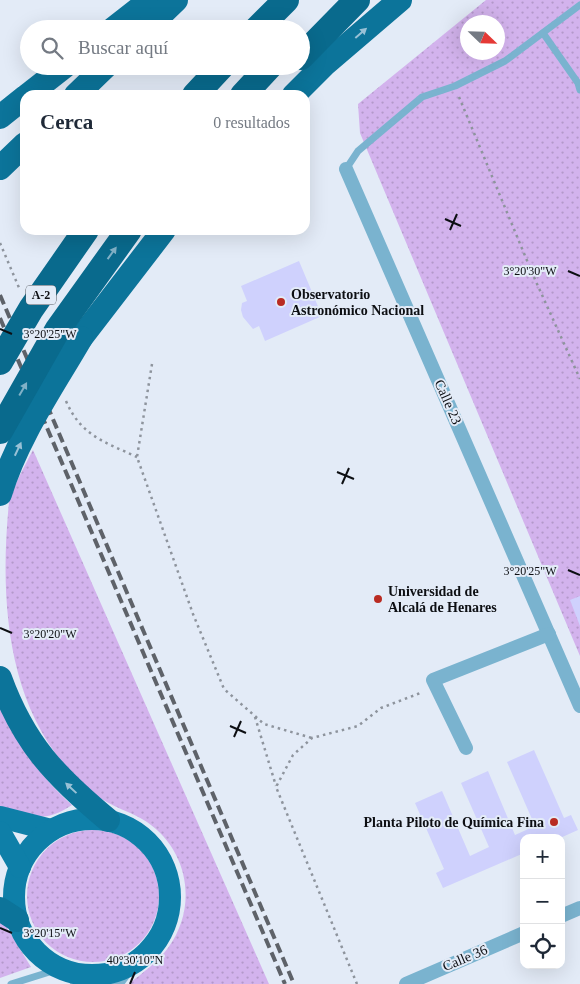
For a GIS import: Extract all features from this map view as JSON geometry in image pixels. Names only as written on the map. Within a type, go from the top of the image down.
[{"type":"highway","points":[[124,20],[150,0]]},
{"type":"highway","points":[[155,20],[176,0]]},
{"type":"highway","points":[[265,20],[286,0]]},
{"type":"highway","points":[[310,26],[340,0]]},
{"type":"highway","points":[[310,48],[357,0]]},
{"type":"highway","points":[[299,90],[324,65],[400,0]]},
{"type":"highway","points":[[34,90],[53,75]]},
{"type":"highway","points":[[81,90],[97,75]]},
{"type":"highway","points":[[200,90],[214,75]]},
{"type":"highway","points":[[248,90],[262,75]]},
{"type":"highway","points":[[270,90],[284,75]]},
{"type":"highway","points":[[0,117],[20,101]]},
{"type":"highway","points":[[2,166],[20,149]]},
{"type":"highway","name":"A-2","points":[[0,362],[31,309],[83,235]]},
{"type":"highway","name":"A-2","points":[[0,431],[58,329],[125,235]]},
{"type":"highway","points":[[0,494],[5,476],[23,439],[106,294],[149,235]]},
{"type":"highway","points":[[81,338],[160,235]]},
{"type":"highway","points":[[0,678],[24,731],[49,767],[108,820]]},
{"type":"main road","points":[[0,818],[51,830]]},
{"type":"main road","points":[[89,818],[108,820],[131,828],[150,843],[164,864],[171,887],[170,911],[162,934],[148,954],[122,976],[69,975],[40,957],[8,914],[14,902],[15,884],[20,867],[32,846],[51,830],[69,822],[89,818]]},
{"type":"main road","points":[[0,832],[20,867]]},
{"type":"street","name":"Calle 23","points":[[346,169],[580,706]]},
{"type":"street","points":[[466,748],[433,680],[549,634]]},
{"type":"street","points":[[565,914],[580,908]]},
{"type":"street","name":"Calle 36","points":[[406,984],[520,935]]},
{"type":"lane","points":[[346,169],[358,151],[422,96],[455,86],[505,60],[580,5]]},
{"type":"lane","points":[[543,33],[578,82],[580,90]]},
{"type":"lane","points":[[11,984],[69,975]]},
{"type":"path","points":[[455,86],[533,275],[580,379]]},
{"type":"path","points":[[152,364],[137,457],[193,614],[224,689],[264,724],[312,738]]},
{"type":"path","points":[[276,787],[293,755],[312,738],[358,726],[381,708],[436,687]]},
{"type":"path","points":[[255,716],[276,787],[357,984]]},
{"type":"shaded area","points":[[486,0],[580,0],[580,656],[360,133],[358,104],[460,21],[460,60],[505,60],[505,15],[468,15]]},
{"type":"shaded area","points":[[33,450],[269,984],[129,984],[159,958],[168,948],[177,932],[186,898],[184,881],[180,864],[172,848],[161,834],[141,818],[109,803],[82,784],[48,742],[31,711],[20,678],[12,644],[7,609],[6,537],[9,502]]},
{"type":"shaded area","points":[[0,708],[15,735],[40,772],[72,805],[53,815],[44,817],[0,807]]},
{"type":"shaded area","points":[[93,830],[106,831],[118,835],[140,849],[154,871],[158,883],[158,909],[154,921],[140,943],[118,957],[106,961],[93,962],[80,961],[68,957],[46,943],[32,921],[28,909],[27,896],[28,883],[32,871],[46,849],[68,835],[80,831]]},
{"type":"shaded area","points":[[0,921],[4,923],[31,967],[0,978]]},
{"type":"building","name":"Observatorio Astronómico Nacional","points":[[299,261],[322,316],[265,341],[259,326],[253,329],[243,317],[242,303],[247,301],[241,286]]},
{"type":"building","points":[[580,596],[580,626],[570,600]]},
{"type":"building","name":"Planta Piloto de Química Fina","points":[[534,750],[564,818],[571,815],[578,830],[565,836],[565,834],[520,834],[520,855],[443,888],[436,873],[444,869],[415,803],[442,791],[470,856],[489,847],[461,783],[488,771],[515,835],[535,826],[507,762]]},
{"type":"railway","points":[[0,295],[294,984]]},
{"type":"railway","points":[[0,318],[285,984]]},
{"type":"place","name":"Observatorio Astronómico Nacional","points":[[281,302]]},
{"type":"place","name":"Universidad de Alcalá de Henares","points":[[378,599]]},
{"type":"place","name":"Planta Piloto de Química Fina","points":[[554,822]]}]
